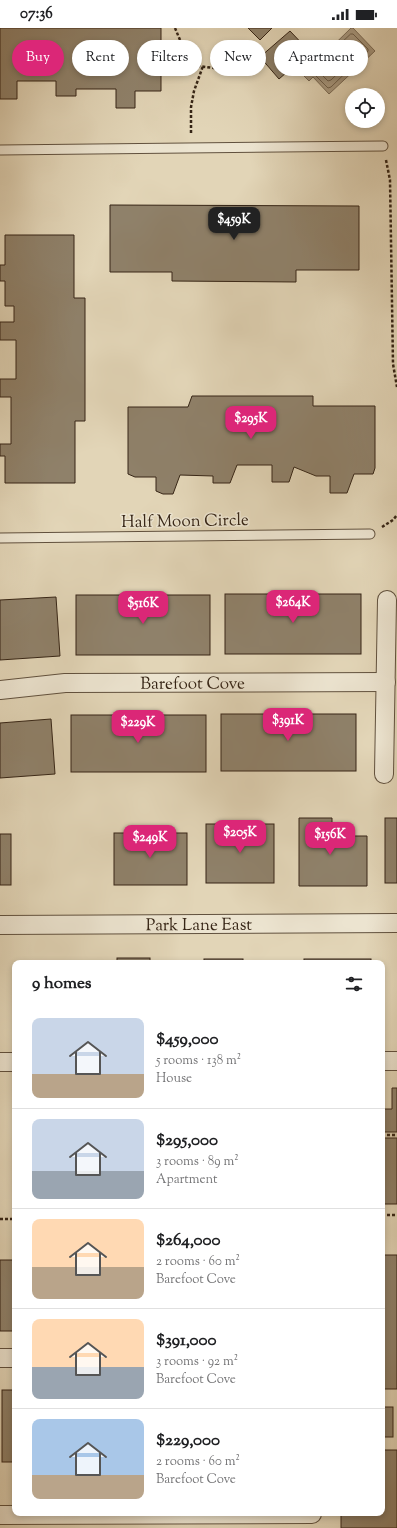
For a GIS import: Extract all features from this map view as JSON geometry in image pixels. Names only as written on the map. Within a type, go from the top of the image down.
[{"type":"street","points":[[384,774],[387,600]]},
{"type":"street","name":"Barefoot Cove","points":[[0,690],[65,683],[386,682]]},
{"type":"street","name":"Park Lane East","points":[[0,925],[397,923]]},
{"type":"street","points":[[385,1061],[397,1061]]},
{"type":"street","points":[[0,1062],[12,1062]]},
{"type":"street","points":[[0,1358],[12,1358]]},
{"type":"street","points":[[0,1515],[12,1515]]},
{"type":"street","points":[[104,1516],[312,1518]]},
{"type":"lane","points":[[0,150],[383,146]]},
{"type":"lane","name":"Half Moon Circle","points":[[0,538],[370,534]]},
{"type":"path","points":[[174,28],[188,59],[199,66],[210,67]]},
{"type":"path","points":[[191,148],[191,107],[194,91],[203,66]]},
{"type":"path","points":[[383,146],[390,180],[393,364],[397,387]]},
{"type":"path","points":[[385,1135],[397,1135]]},
{"type":"path","points":[[385,1215],[397,1215]]},
{"type":"path","points":[[0,1219],[12,1219]]},
{"type":"water","points":[[351,28],[353,28],[364,40],[339,40]]},
{"type":"water","points":[[368,44],[375,51],[368,58]]},
{"type":"water","points":[[304,76],[348,76],[329,94],[313,77],[309,81]]},
{"type":"building","points":[[0,28],[161,28],[161,40],[137,40],[137,76],[161,76],[161,91],[135,91],[135,108],[116,108],[116,89],[76,89],[76,96],[56,96],[56,81],[17,81],[17,99],[0,99]]},
{"type":"building","points":[[248,28],[272,28],[260,40]]},
{"type":"building","points":[[290,31],[299,40],[280,40]]},
{"type":"building","points":[[274,45],[274,73],[266,64],[266,52]]},
{"type":"building","points":[[110,205],[359,206],[359,270],[296,270],[296,282],[172,281],[172,272],[110,272]]},
{"type":"building","points":[[5,235],[74,235],[74,298],[85,298],[85,421],[75,421],[75,483],[5,483],[5,456],[0,456],[0,444],[11,444],[11,397],[0,397],[0,379],[16,379],[16,340],[0,340],[0,322],[14,322],[14,306],[5,306],[5,281],[0,281],[0,265],[5,265]]},
{"type":"building","points":[[192,396],[313,396],[313,406],[375,406],[375,468],[373,474],[354,474],[347,493],[330,493],[330,476],[316,476],[294,467],[289,482],[272,482],[272,465],[237,465],[230,483],[213,483],[213,476],[180,475],[173,494],[163,494],[156,491],[156,477],[135,477],[128,474],[128,407],[188,407]]},
{"type":"building","points":[[225,594],[361,594],[361,654],[225,654]]},
{"type":"building","points":[[76,595],[210,595],[210,655],[76,655]]},
{"type":"building","points":[[56,597],[60,656],[0,660],[0,600]]},
{"type":"building","points":[[221,714],[356,714],[356,771],[221,771]]},
{"type":"building","points":[[71,715],[206,715],[206,772],[71,772]]},
{"type":"building","points":[[51,719],[55,774],[0,778],[0,723]]},
{"type":"building","points":[[299,818],[332,818],[332,836],[367,836],[367,886],[299,886]]},
{"type":"building","points":[[385,818],[397,818],[397,883],[385,883]]},
{"type":"building","points":[[206,824],[274,824],[274,883],[206,883]]},
{"type":"building","points":[[114,833],[187,833],[187,885],[114,885]]},
{"type":"building","points":[[0,834],[11,834],[11,885],[0,885]]},
{"type":"building","points":[[117,958],[150,958],[150,960],[117,960]]},
{"type":"building","points":[[204,959],[243,959],[243,960]]},
{"type":"building","points":[[304,959],[371,959],[371,960]]},
{"type":"building","points":[[392,1088],[397,1088],[397,1132],[385,1132],[385,1109],[392,1109]]},
{"type":"building","points":[[385,1138],[397,1138],[397,1204],[385,1204]]},
{"type":"building","points":[[385,1255],[397,1255],[397,1389],[385,1389]]},
{"type":"building","points":[[0,1260],[12,1260],[12,1331],[0,1331]]},
{"type":"building","points":[[2,1390],[12,1390],[12,1462],[2,1462]]},
{"type":"building","points":[[385,1407],[393,1407],[393,1437],[385,1437]]},
{"type":"building","points":[[385,1450],[397,1450],[397,1528],[341,1528],[341,1516],[385,1516]]}]
